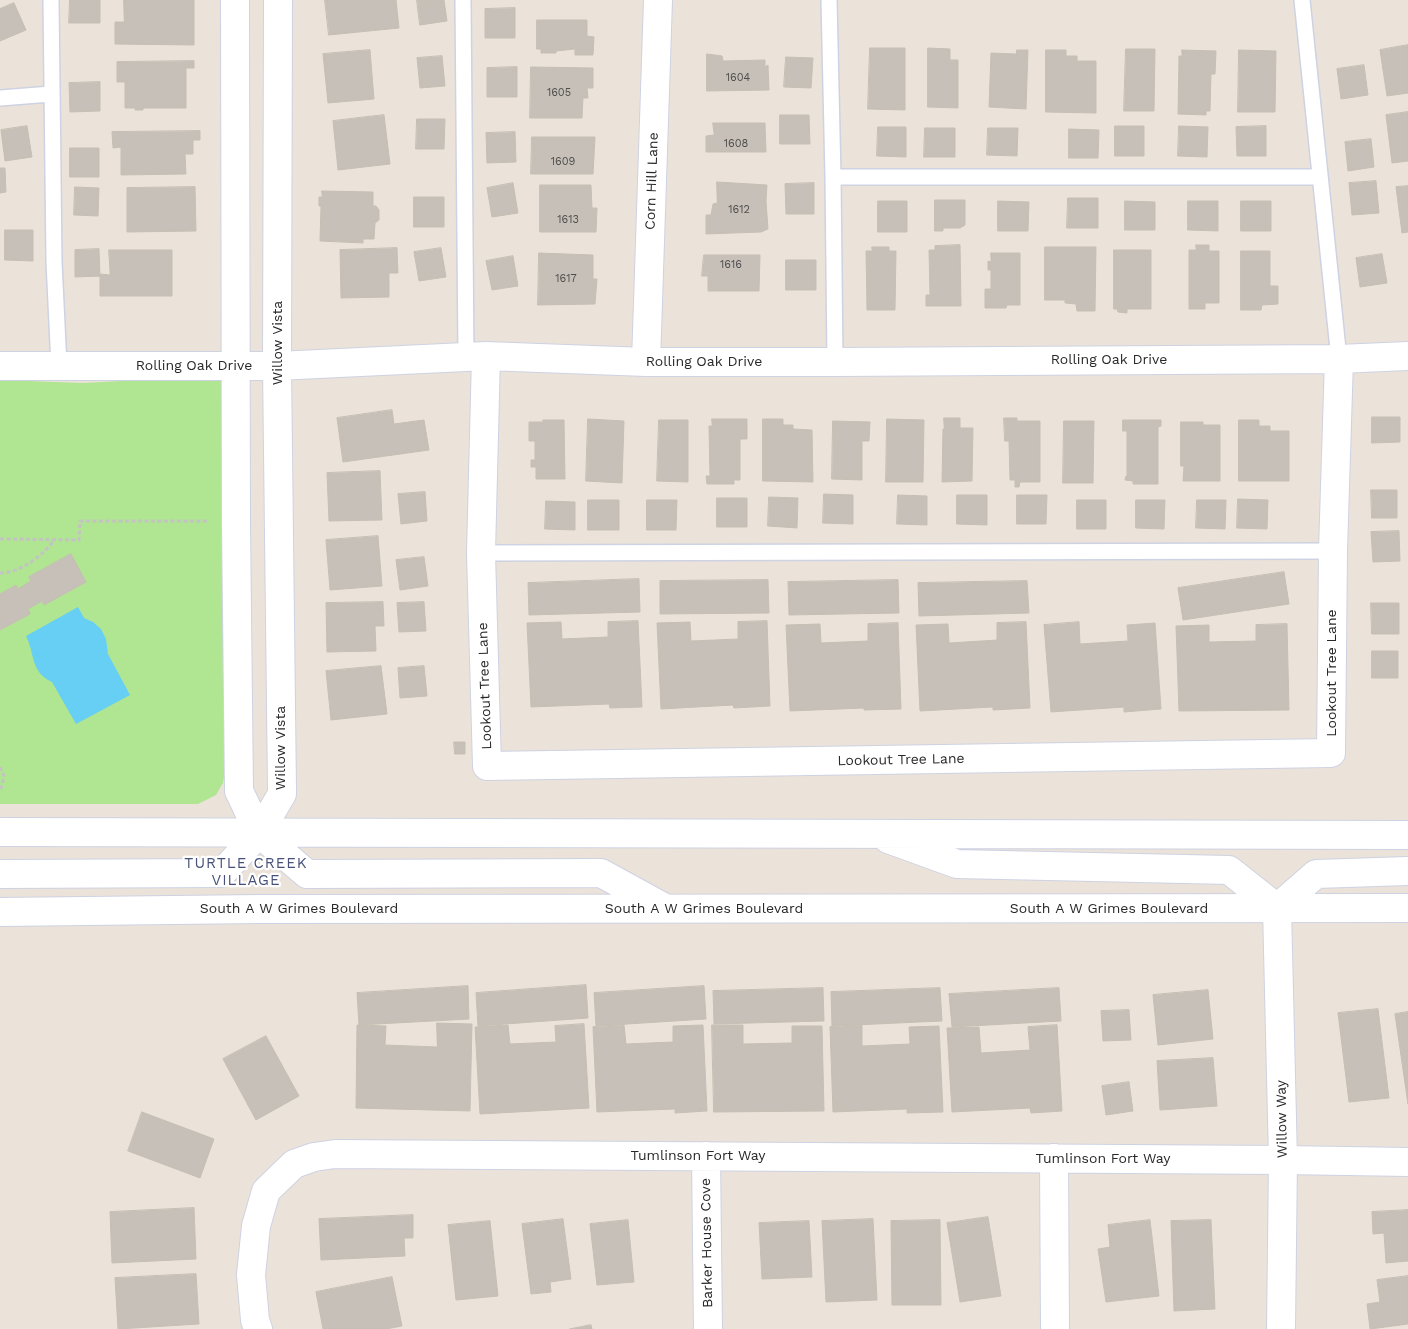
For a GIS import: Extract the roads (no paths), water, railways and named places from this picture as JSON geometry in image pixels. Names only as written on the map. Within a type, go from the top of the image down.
[{"type":"street","points":[[235,0],[239,791],[259,833],[307,874],[601,873],[667,909]]},
{"type":"street","name":"Willow Vista","points":[[0,874],[222,873],[259,833],[282,794],[278,366],[278,0]]},
{"type":"street","name":"Corn Hill Lane","points":[[646,362],[658,0]]},
{"type":"street","name":"Rolling Oak Drive","points":[[0,366],[278,366],[476,357],[646,362],[835,362],[1339,359],[1408,356]]},
{"type":"street","name":"Lookout Tree Lane","points":[[476,357],[487,766],[1331,753],[1333,551],[1339,359]]},
{"type":"street","points":[[0,832],[1408,835]]},
{"type":"street","points":[[870,833],[957,864],[1229,870],[1277,908],[1316,874],[1408,871]]},
{"type":"street","name":"Willow Way","points":[[1277,908],[1283,1160],[1281,1329]]},
{"type":"street","name":"South A W Grimes Boulevard","points":[[0,912],[260,909],[1408,908]]},
{"type":"street","name":"Tumlinson Fort Way","points":[[258,1329],[255,1320],[252,1275],[256,1226],[266,1191],[294,1164],[314,1157],[335,1154],[1408,1162]]},
{"type":"street","name":"Barker House Cove","points":[[706,1156],[708,1329]]},
{"type":"street","points":[[1054,1158],[1055,1329]]},
{"type":"lane","points":[[51,0],[54,262],[59,366]]},
{"type":"lane","points":[[463,0],[476,357]]},
{"type":"lane","points":[[829,0],[834,177],[835,362]]},
{"type":"lane","points":[[1302,0],[1339,359]]},
{"type":"lane","points":[[0,98],[52,94]]},
{"type":"lane","points":[[834,177],[1320,177]]},
{"type":"lane","points":[[481,553],[1333,551]]},
{"type":"water","points":[[78,607],[84,618],[93,622],[101,629],[106,639],[108,654],[130,695],[76,724],[52,682],[45,678],[36,668],[26,636]]},
{"type":"district","name":"TURTLE CREEK VILLAGE","points":[[246,872]]}]
